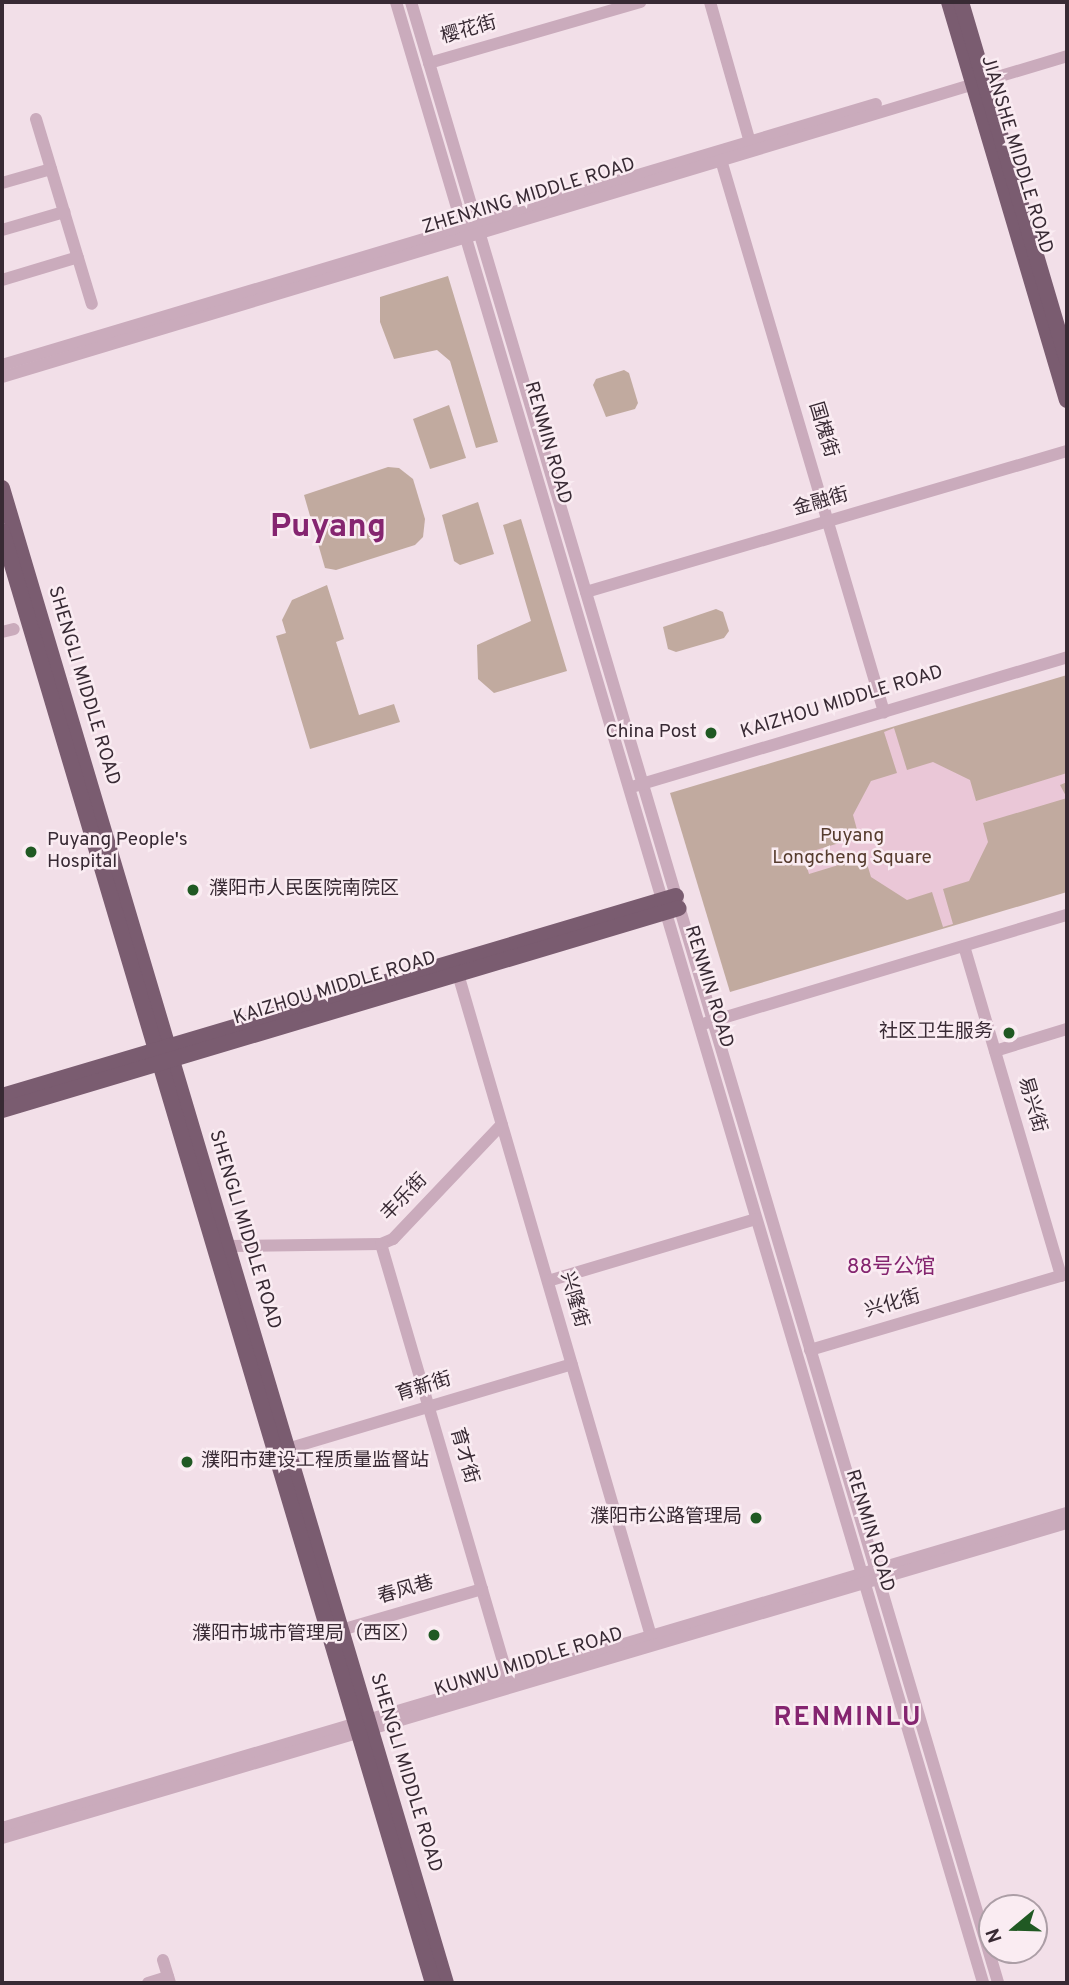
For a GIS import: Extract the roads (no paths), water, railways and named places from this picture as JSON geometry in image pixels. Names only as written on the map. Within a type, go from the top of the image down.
[{"type":"main road","name":"JIANSHE MIDDLE ROAD","points":[[949,2],[978,79],[1067,359]]},
{"type":"main road","name":"JIANSHE MIDDLE ROAD","points":[[961,2],[978,79],[1067,400]]},
{"type":"main road","name":"SHENGLI MIDDLE ROAD","points":[[2,488],[164,1055],[363,1726],[433,1983]]},
{"type":"main road","name":"SHENGLI MIDDLE ROAD","points":[[2,531],[164,1055],[227,1246],[341,1630],[363,1726],[446,1983]]},
{"type":"main road","name":"KAIZHOU MIDDLE ROAD","points":[[2,1110],[164,1055],[671,904]]},
{"type":"main road","name":"KAIZHOU MIDDLE ROAD","points":[[2,1096],[164,1055],[458,974],[671,904]]},
{"type":"street","name":"RENMIN ROAD","points":[[396,2],[629,788],[713,1021],[998,1983]]},
{"type":"street","name":"RENMIN ROAD","points":[[411,2],[642,784],[699,1025],[983,1983]]},
{"type":"street","name":"樱花街","points":[[429,63],[640,2]]},
{"type":"street","points":[[710,2],[750,142]]},
{"type":"street","name":"ZHENXING MIDDLE ROAD","points":[[477,228],[721,160],[1067,48]]},
{"type":"street","name":"ZHENXING MIDDLE ROAD","points":[[2,377],[750,142],[1067,56]]},
{"type":"street","points":[[36,119],[92,304]]},
{"type":"street","name":"国槐街","points":[[721,160],[884,712]]},
{"type":"street","points":[[2,183],[51,169]]},
{"type":"street","points":[[2,230],[64,212]]},
{"type":"street","name":"ZHENXING MIDDLE ROAD","points":[[2,365],[464,232]]},
{"type":"street","points":[[2,280],[78,257]]},
{"type":"street","name":"金融街","points":[[586,592],[1067,451]]},
{"type":"street","name":"KAIZHOU MIDDLE ROAD","points":[[629,788],[1067,657]]},
{"type":"street","points":[[699,1025],[1067,915]]},
{"type":"street","name":"易兴街","points":[[964,946],[1064,1275]]},
{"type":"street","name":"兴隆街","points":[[458,974],[651,1636]]},
{"type":"street","points":[[995,1051],[1067,1029]]},
{"type":"street","name":"丰乐街","points":[[227,1246],[381,1244],[393,1239],[502,1124]]},
{"type":"street","points":[[548,1281],[757,1219]]},
{"type":"street","name":"育才街","points":[[381,1244],[508,1678]]},
{"type":"street","name":"兴化街","points":[[810,1350],[1064,1275]]},
{"type":"street","name":"育新街","points":[[287,1449],[572,1364]]},
{"type":"street","name":"KUNWU MIDDLE ROAD","points":[[877,1574],[1067,1513]]},
{"type":"street","name":"KUNWU MIDDLE ROAD","points":[[2,1828],[363,1726],[863,1578],[1067,1522]]},
{"type":"street","name":"KUNWU MIDDLE ROAD","points":[[2,1838],[508,1678],[863,1578]]},
{"type":"street","name":"春风巷","points":[[341,1630],[482,1589]]},
{"type":"street","points":[[148,1983],[169,1980],[163,1960]]},
{"type":"place","name":"China Post","points":[[711,733]]},
{"type":"place","name":"Puyang People's Hospital","points":[[31,852]]},
{"type":"place","name":"濮阳市人民医院南院区","points":[[193,890]]},
{"type":"place","name":"社区卫生服务","points":[[1009,1033]]},
{"type":"place","name":"濮阳市建设工程质量监督站","points":[[187,1462]]},
{"type":"place","name":"濮阳市公路管理局","points":[[756,1518]]},
{"type":"place","name":"濮阳市城市管理局（西区）","points":[[434,1635]]},
{"type":"district","name":"Puyang","points":[[328,529]]},
{"type":"district","name":"88号公馆","points":[[891,1268]]},
{"type":"district","name":"RENMINLU","points":[[848,1719]]},
{"type":"park label","name":"Puyang Longcheng Square","points":[[852,848]]}]
